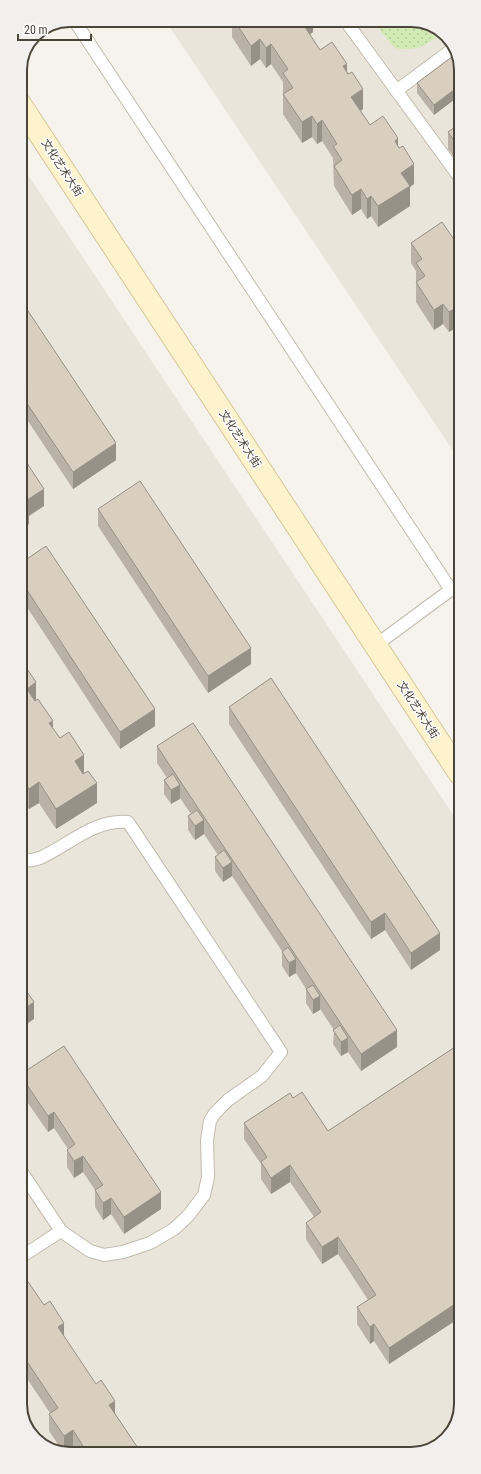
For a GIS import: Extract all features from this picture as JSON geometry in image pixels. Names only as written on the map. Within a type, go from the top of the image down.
[{"type":"street","name":"文化艺术大街","points":[[27,115],[454,765]]},
{"type":"lane","points":[[79,27],[454,583]]},
{"type":"lane","points":[[350,27],[454,170]]},
{"type":"lane","points":[[396,91],[450,51]]},
{"type":"lane","points":[[376,645],[454,587]]},
{"type":"lane","points":[[27,860],[38,859],[100,825],[118,821],[128,822],[281,1052],[262,1076],[228,1100],[215,1113],[210,1121],[207,1140],[208,1177],[204,1195],[188,1216],[174,1229],[150,1243],[123,1252],[104,1255],[90,1251],[62,1231],[27,1179]]},
{"type":"lane","points":[[27,1254],[62,1231]]},
{"type":"shaded area","points":[[170,27],[414,27],[425,29],[433,33],[447,46],[454,64],[454,452]]},
{"type":"shaded area","points":[[27,174],[454,816],[454,1410],[450,1423],[445,1430],[435,1440],[422,1446],[67,1447],[59,1446],[48,1441],[34,1428],[28,1415]]},
{"type":"green space","points":[[378,27],[414,27],[425,29],[437,36],[418,48],[394,48]]},
{"type":"building","points":[[239,27],[305,27],[320,50],[332,42],[347,64],[343,66],[348,74],[352,72],[363,89],[351,97],[370,125],[383,116],[398,138],[395,141],[399,148],[403,146],[414,164],[401,173],[410,186],[378,206],[371,196],[367,199],[361,189],[352,195],[334,166],[342,160],[333,146],[337,144],[322,120],[317,124],[312,116],[302,122],[283,94],[293,88],[283,73],[288,69],[271,44],[266,48],[260,39],[251,46]]},
{"type":"building","points":[[452,57],[454,64],[454,90],[434,105],[417,83]]},
{"type":"building","points":[[454,128],[454,140],[448,132]]},
{"type":"building","points":[[442,222],[453,238],[454,237],[454,309],[449,312],[443,304],[434,310],[416,282],[425,276],[416,263],[422,259],[411,243]]},
{"type":"building","points":[[27,310],[116,443],[73,472],[27,403]]},
{"type":"building","points":[[27,463],[44,489],[27,500]]},
{"type":"building","points":[[140,481],[251,648],[208,676],[98,509]]},
{"type":"building","points":[[46,546],[155,709],[120,732],[27,590],[27,559]]},
{"type":"building","points":[[27,669],[36,682],[27,689]]},
{"type":"building","points":[[271,678],[440,933],[411,953],[385,913],[371,922],[229,707]]},
{"type":"building","points":[[27,689],[35,701],[38,699],[53,721],[49,723],[60,738],[69,732],[84,755],[75,761],[83,774],[88,771],[97,783],[56,809],[39,782],[29,789],[27,786]]},
{"type":"building","points":[[193,723],[397,1030],[361,1054],[157,746]]},
{"type":"building","points":[[173,774],[180,785],[171,790],[164,780]]},
{"type":"building","points":[[197,810],[204,820],[195,826],[188,816]]},
{"type":"building","points":[[224,850],[232,862],[223,868],[215,857]]},
{"type":"building","points":[[288,947],[296,959],[289,963],[282,952]]},
{"type":"building","points":[[313,985],[320,996],[313,1000],[306,989]]},
{"type":"building","points":[[27,992],[34,1002],[27,1007]]},
{"type":"building","points":[[340,1025],[348,1038],[341,1042],[333,1030]]},
{"type":"building","points":[[64,1046],[161,1192],[124,1217],[111,1198],[103,1203],[95,1190],[103,1185],[83,1156],[74,1161],[67,1150],[75,1144],[54,1112],[48,1116],[27,1085],[27,1070]]},
{"type":"building","points":[[454,1048],[454,1305],[389,1348],[374,1324],[370,1327],[357,1307],[376,1295],[338,1237],[322,1247],[306,1223],[321,1212],[290,1165],[271,1178],[261,1162],[267,1157],[244,1123],[290,1093],[293,1098],[302,1092],[328,1131]]},
{"type":"building","points":[[27,1280],[44,1305],[50,1301],[64,1323],[58,1327],[96,1384],[101,1380],[115,1401],[109,1405],[137,1447],[84,1447],[73,1430],[64,1436],[49,1414],[58,1408],[27,1362]]}]
